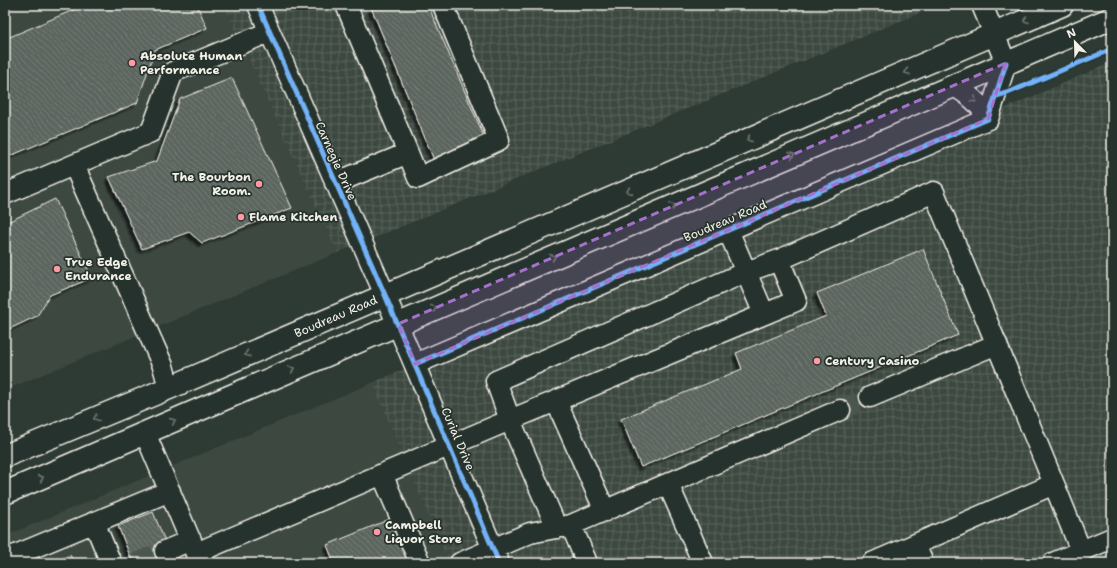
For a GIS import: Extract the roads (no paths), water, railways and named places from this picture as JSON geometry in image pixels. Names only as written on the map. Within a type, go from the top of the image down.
[{"type":"main road","name":"Boudreau Road","points":[[5,454],[26,447],[169,388],[1062,5]]},
{"type":"main road","points":[[5,493],[1112,18]]},
{"type":"street","name":"Carnegie Drive","points":[[258,5],[398,324]]},
{"type":"street","points":[[346,5],[418,178],[499,140],[443,5]]},
{"type":"street","points":[[982,5],[1006,63],[988,120]]},
{"type":"street","points":[[5,194],[151,132],[173,72],[269,32]]},
{"type":"street","points":[[954,86],[976,101],[983,109],[988,120]]},
{"type":"street","name":"Boudreau Road","points":[[415,364],[988,120]]},
{"type":"street","points":[[335,183],[408,153]]},
{"type":"street","points":[[74,165],[163,366],[169,388]]},
{"type":"street","points":[[588,563],[564,527],[510,420],[496,380],[746,272],[779,260],[934,192],[1081,551]]},
{"type":"street","points":[[728,230],[764,314]]},
{"type":"street","points":[[165,550],[196,552],[796,301],[779,260]]},
{"type":"street","name":"Curial Drive","points":[[398,324],[496,556]]},
{"type":"street","points":[[870,397],[997,344]]},
{"type":"street","points":[[556,401],[605,511]]},
{"type":"street","points":[[460,563],[496,556],[530,533],[564,527],[605,511],[840,410]]},
{"type":"street","points":[[145,433],[196,552]]},
{"type":"street","points":[[382,474],[420,563]]},
{"type":"street","points":[[668,484],[703,563]]},
{"type":"street","points":[[872,563],[1054,484]]},
{"type":"street","points":[[9,560],[94,522],[170,491]]},
{"type":"street","points":[[94,522],[111,563]]},
{"type":"street","points":[[1053,563],[1112,538]]},
{"type":"street","points":[[915,545],[924,563]]},
{"type":"tunnel","points":[[840,410],[870,397]]},
{"type":"tunnel","points":[[136,563],[165,551]]},
{"type":"place","name":"Absolute Human Performance","points":[[132,63]]},
{"type":"place","name":"The Bourbon Room.","points":[[259,184]]},
{"type":"place","name":"Flame Kitchen","points":[[241,217]]},
{"type":"place","name":"True Edge Endurance","points":[[57,269]]},
{"type":"place","name":"Century Casino","points":[[817,361]]},
{"type":"place","name":"Campbell Liquor Store","points":[[377,532]]}]
